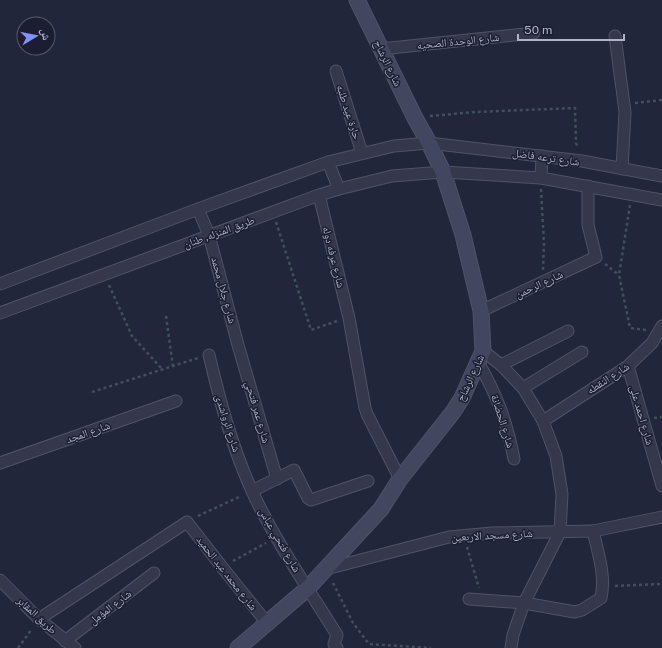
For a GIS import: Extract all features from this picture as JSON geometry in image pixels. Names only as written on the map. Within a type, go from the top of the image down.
[{"type":"main road","name":"شارع الرشاح","points":[[238,648],[308,588],[381,509],[400,479],[453,412],[462,398],[481,356],[481,311],[463,235],[443,172],[357,0]]},
{"type":"street","name":"شارع الوحدة الصحيه","points":[[382,49],[534,33]]},
{"type":"street","points":[[616,36],[625,120],[622,169]]},
{"type":"street","name":"حارة عيد طلبه","points":[[336,71],[362,153]]},
{"type":"street","points":[[0,284],[198,209],[328,162],[394,146],[429,143]]},
{"type":"street","name":"شارع ترعه فاضل","points":[[429,143],[582,161],[662,176]]},
{"type":"street","points":[[541,178],[542,156]]},
{"type":"street","points":[[328,162],[339,189]]},
{"type":"street","name":"شارع ترعه فاضل","points":[[443,172],[541,178],[662,200]]},
{"type":"street","name":"طريق المنزله, طنان","points":[[0,313],[319,195],[392,176],[443,172]]},
{"type":"street","points":[[588,186],[588,224],[596,257]]},
{"type":"street","name":"شارع عرفه دوله","points":[[319,195],[349,318],[366,414],[400,479]]},
{"type":"street","name":"شارع جلال محمد","points":[[198,209],[209,235],[238,345]]},
{"type":"street","name":"شارع الرحمن","points":[[481,311],[596,257]]},
{"type":"street","name":"شارع النقطه","points":[[543,420],[628,366],[652,343],[662,326]]},
{"type":"street","points":[[501,365],[568,331]]},
{"type":"street","name":"شارع عمر فتحي","points":[[238,345],[277,478]]},
{"type":"street","points":[[522,388],[582,352]]},
{"type":"street","name":"شارع الرواشدى","points":[[209,355],[223,412],[252,491]]},
{"type":"street","points":[[481,356],[501,365],[522,388],[543,420],[556,456],[562,494],[560,532],[524,603],[513,635],[511,648]]},
{"type":"street","name":"شارع الحضانة","points":[[481,356],[509,433],[514,459]]},
{"type":"street","name":"شارع احمد على","points":[[628,366],[662,486]]},
{"type":"street","name":"شارع المجد","points":[[0,463],[176,401]]},
{"type":"street","points":[[252,491],[294,470],[308,498],[311,500],[368,481]]},
{"type":"street","name":"شارع فتحي عباس","points":[[252,491],[277,537],[337,636],[334,644],[337,648]]},
{"type":"street","name":"شارع مسجد الاربعين","points":[[326,569],[434,540],[464,535],[492,532],[593,531],[662,518]]},
{"type":"street","points":[[39,619],[187,522]]},
{"type":"street","name":"شارع محمد عبد الحميد","points":[[187,522],[267,623]]},
{"type":"street","points":[[469,599],[524,603],[575,612],[582,610],[601,598],[604,586],[593,531]]},
{"type":"street","name":"شارع المؤمل","points":[[65,641],[154,573]]},
{"type":"street","name":"طريق المقابر","points":[[0,580],[39,619],[75,648]]},
{"type":"path","points":[[624,104],[662,100]]},
{"type":"path","points":[[415,118],[475,112],[575,108],[576,143],[582,161]]},
{"type":"path","points":[[541,178],[544,244],[542,282]]},
{"type":"path","points":[[630,328],[619,275],[632,195]]},
{"type":"path","points":[[272,212],[311,330],[349,318]]},
{"type":"path","points":[[596,257],[619,275]]},
{"type":"path","points":[[104,274],[132,336],[162,370]]},
{"type":"path","points":[[166,316],[173,367]]},
{"type":"path","points":[[92,392],[209,355]]},
{"type":"path","points":[[187,522],[252,491]]},
{"type":"path","points":[[464,535],[482,600]]},
{"type":"path","points":[[222,567],[277,537]]},
{"type":"path","points":[[326,569],[352,623],[369,644],[395,647],[431,648]]},
{"type":"path","points":[[604,586],[662,584]]},
{"type":"path","points":[[18,648],[39,619]]}]
